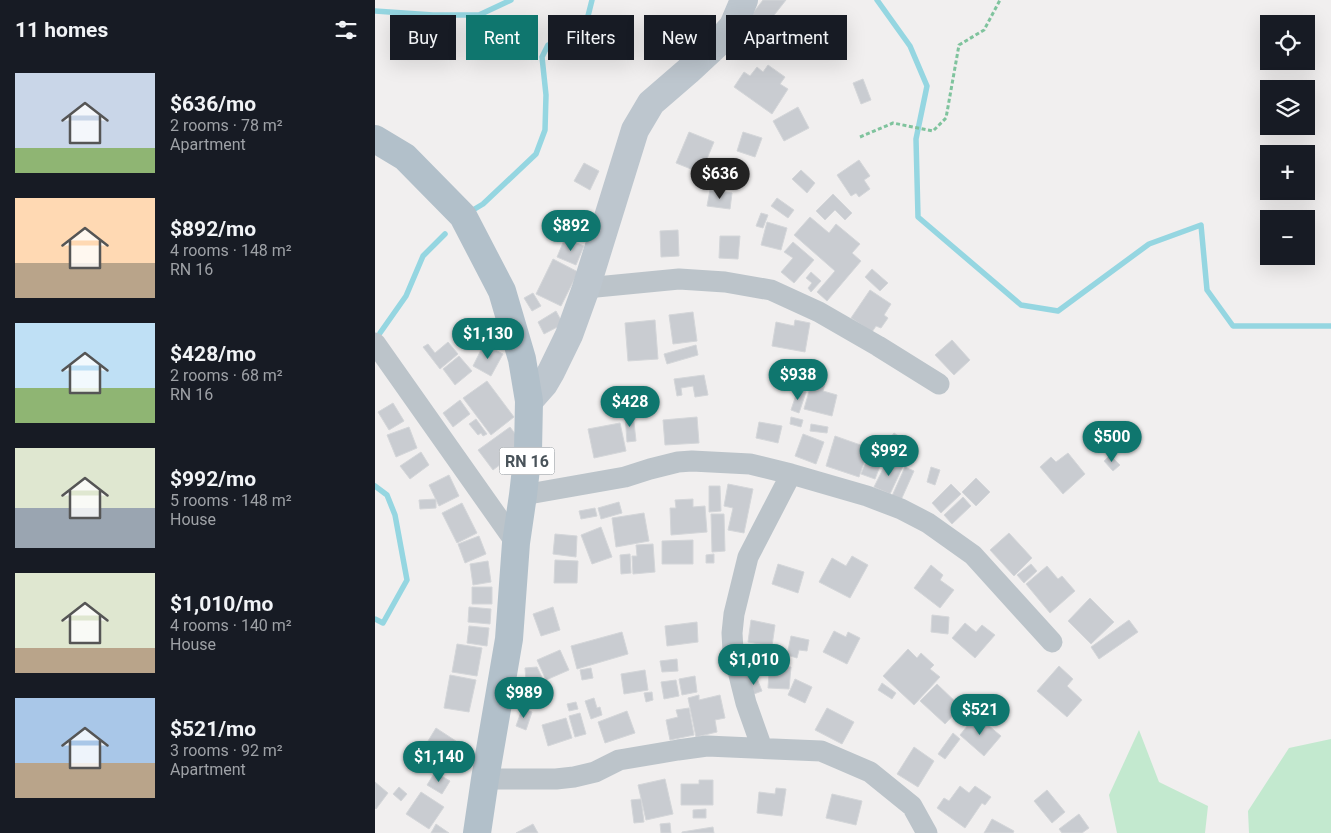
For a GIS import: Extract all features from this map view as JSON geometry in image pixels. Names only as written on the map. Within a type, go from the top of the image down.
[{"type":"main road","points":[[529,401],[544,384],[569,335],[586,288],[635,130],[651,103],[717,44],[733,26],[744,0]]},
{"type":"main road","name":"RN 16","points":[[375,139],[405,157],[463,216],[502,291],[522,359],[529,401],[528,451],[516,544],[509,639],[477,833]]},
{"type":"street","points":[[586,288],[679,279],[725,282],[771,290],[819,312],[939,384]]},
{"type":"street","points":[[375,343],[516,544]]},
{"type":"street","points":[[523,495],[625,477],[669,464],[692,461],[750,464],[791,474],[875,499],[927,522],[973,555],[1052,642]]},
{"type":"street","points":[[762,748],[746,703],[733,651],[734,614],[748,557],[791,474]]},
{"type":"street","points":[[485,778],[556,779],[574,777],[595,772],[619,760],[707,746],[821,751],[870,772],[912,806],[927,833]]},
{"type":"path","points":[[860,137],[893,123],[933,131],[946,118],[959,45],[984,30],[1000,0]]},
{"type":"green space","points":[[1139,730],[1159,782],[1208,806],[1205,833],[1117,833],[1109,795]]},
{"type":"green space","points":[[1331,739],[1331,833],[1249,833],[1248,811],[1289,748]]},
{"type":"building","points":[[763,0],[786,0],[774,15],[751,15]]},
{"type":"building","points":[[768,65],[785,77],[780,84],[788,89],[772,114],[734,87],[744,72],[750,76],[757,67],[763,72]]},
{"type":"building","points":[[863,79],[871,100],[861,104],[853,83]]},
{"type":"building","points":[[798,107],[809,128],[784,141],[773,121]]},
{"type":"building","points":[[689,132],[714,142],[701,173],[676,163]]},
{"type":"building","points":[[743,132],[762,138],[755,157],[737,151]]},
{"type":"building","points":[[859,160],[870,176],[864,180],[870,189],[859,197],[856,193],[851,196],[837,175]]},
{"type":"building","points":[[584,163],[599,171],[590,190],[574,181]]},
{"type":"building","points":[[801,170],[815,183],[807,193],[792,179]]},
{"type":"building","points":[[710,190],[732,193],[730,209],[707,206]]},
{"type":"building","points":[[833,194],[852,213],[845,220],[835,210],[825,220],[816,211]]},
{"type":"building","points":[[777,198],[794,210],[788,218],[771,206]]},
{"type":"building","points":[[761,213],[768,215],[763,228],[756,226]]},
{"type":"building","points":[[810,217],[829,233],[836,224],[860,244],[852,253],[861,261],[827,301],[817,292],[835,271],[794,235]]},
{"type":"building","points":[[767,222],[787,228],[781,250],[761,245]]},
{"type":"building","points":[[678,230],[679,256],[661,257],[660,231]]},
{"type":"building","points":[[720,236],[740,236],[738,259],[719,258]]},
{"type":"building","points":[[565,238],[584,246],[576,265],[557,257]]},
{"type":"building","points":[[793,242],[814,260],[794,283],[781,272],[793,258],[784,252]]},
{"type":"building","points":[[553,259],[578,272],[561,306],[536,294]]},
{"type":"building","points":[[872,269],[888,283],[880,291],[865,277]]},
{"type":"building","points":[[811,272],[821,281],[811,292],[808,288],[812,283],[806,278]]},
{"type":"building","points":[[870,290],[891,304],[884,315],[888,318],[881,328],[876,326],[872,332],[851,318]]},
{"type":"building","points":[[533,293],[541,306],[532,311],[524,298]]},
{"type":"building","points":[[556,311],[563,324],[544,334],[538,322]]},
{"type":"building","points":[[693,312],[697,341],[673,344],[669,315]]},
{"type":"building","points":[[655,320],[658,359],[628,361],[625,323]]},
{"type":"building","points":[[795,320],[810,323],[805,352],[772,346],[776,322],[794,326]]},
{"type":"building","points":[[952,340],[970,360],[954,375],[935,355]]},
{"type":"building","points":[[448,342],[458,354],[440,369],[423,347],[428,344],[435,353]]},
{"type":"building","points":[[484,344],[503,354],[491,376],[473,366]]},
{"type":"building","points":[[696,345],[698,355],[667,364],[664,354]]},
{"type":"building","points":[[459,356],[472,371],[455,385],[443,369]]},
{"type":"building","points":[[704,375],[708,395],[695,397],[693,386],[681,388],[682,395],[677,396],[674,379]]},
{"type":"building","points":[[487,381],[514,417],[491,435],[463,398]]},
{"type":"building","points":[[812,381],[825,384],[823,391],[837,395],[832,416],[804,409]]},
{"type":"building","points":[[798,389],[806,392],[799,413],[791,410]]},
{"type":"building","points":[[460,400],[470,414],[453,427],[443,413]]},
{"type":"building","points":[[393,403],[404,421],[389,430],[378,412]]},
{"type":"building","points":[[633,413],[636,441],[627,442],[625,414]]},
{"type":"building","points":[[697,417],[699,443],[665,445],[663,420]]},
{"type":"building","points":[[791,417],[803,420],[801,427],[790,424]]},
{"type":"building","points":[[476,419],[487,434],[483,436],[481,433],[478,435],[469,424]]},
{"type":"building","points":[[759,422],[782,426],[778,443],[756,438]]},
{"type":"building","points":[[620,423],[626,451],[594,458],[588,429]]},
{"type":"building","points":[[811,424],[828,427],[827,433],[810,431]]},
{"type":"building","points":[[409,427],[417,448],[396,457],[387,435]]},
{"type":"building","points":[[510,427],[522,443],[517,452],[493,470],[478,450]]},
{"type":"building","points":[[894,433],[911,444],[906,453],[888,441]]},
{"type":"building","points":[[803,434],[824,442],[816,464],[795,456]]},
{"type":"building","points":[[835,436],[869,448],[859,477],[826,466]]},
{"type":"building","points":[[421,452],[429,465],[410,479],[400,466]]},
{"type":"building","points":[[870,452],[883,458],[875,479],[861,474]]},
{"type":"building","points":[[1068,453],[1085,474],[1063,494],[1040,467],[1051,457],[1056,462]]},
{"type":"building","points":[[1110,455],[1120,465],[1113,471],[1104,461]]},
{"type":"building","points":[[888,459],[903,466],[890,494],[874,487]]},
{"type":"building","points":[[905,467],[914,471],[901,500],[892,496]]},
{"type":"building","points":[[931,467],[940,470],[935,485],[927,482]]},
{"type":"building","points":[[449,475],[459,496],[439,506],[429,485]]},
{"type":"building","points":[[976,478],[990,492],[976,506],[962,492]]},
{"type":"building","points":[[728,484],[753,489],[744,533],[728,530],[733,508],[724,506]]},
{"type":"building","points":[[951,484],[961,494],[941,513],[932,503]]},
{"type":"building","points":[[709,486],[720,486],[721,511],[709,512]]},
{"type":"building","points":[[963,497],[971,506],[952,524],[944,515]]},
{"type":"building","points":[[436,499],[436,508],[420,509],[419,500]]},
{"type":"building","points":[[693,499],[693,507],[705,506],[707,532],[671,535],[670,508],[676,508],[675,500]]},
{"type":"building","points":[[619,502],[622,513],[601,519],[598,508]]},
{"type":"building","points":[[462,503],[477,533],[457,543],[442,513]]},
{"type":"building","points":[[595,508],[597,516],[581,519],[579,511]]},
{"type":"building","points":[[644,513],[649,541],[616,547],[612,518]]},
{"type":"building","points":[[711,514],[724,514],[725,551],[712,552]]},
{"type":"building","points":[[601,527],[612,557],[592,564],[581,535]]},
{"type":"building","points":[[1009,533],[1032,558],[1014,576],[990,550]]},
{"type":"building","points":[[555,534],[577,536],[576,557],[553,554]]},
{"type":"building","points":[[479,536],[486,554],[465,563],[458,544]]},
{"type":"building","points":[[693,540],[693,564],[662,564],[662,541]]},
{"type":"building","points":[[653,544],[655,572],[633,574],[632,556],[637,556],[636,545]]},
{"type":"building","points":[[630,554],[631,573],[621,574],[620,555]]},
{"type":"building","points":[[714,554],[714,563],[706,563],[706,555]]},
{"type":"building","points":[[852,556],[868,565],[850,598],[819,582],[832,558],[846,566]]},
{"type":"building","points":[[555,560],[578,561],[577,583],[554,583]]},
{"type":"building","points":[[488,561],[491,582],[473,585],[470,564]]},
{"type":"building","points":[[778,564],[804,572],[798,593],[772,584]]},
{"type":"building","points":[[1031,564],[1037,571],[1024,583],[1017,575]]},
{"type":"building","points":[[931,565],[943,575],[940,580],[954,590],[940,608],[914,588]]},
{"type":"building","points":[[1047,566],[1058,579],[1062,576],[1075,591],[1050,613],[1026,584]]},
{"type":"building","points":[[472,587],[492,587],[492,604],[472,604]]},
{"type":"building","points":[[1090,598],[1114,622],[1091,644],[1068,621]]},
{"type":"building","points":[[469,607],[491,609],[490,624],[468,622]]},
{"type":"building","points":[[553,607],[560,630],[541,636],[533,614]]},
{"type":"building","points":[[932,615],[949,617],[948,634],[931,632]]},
{"type":"building","points":[[751,620],[775,625],[772,646],[748,642]]},
{"type":"building","points":[[1129,620],[1138,632],[1099,659],[1091,647]]},
{"type":"building","points":[[697,622],[698,642],[667,646],[665,626]]},
{"type":"building","points":[[965,623],[976,632],[982,625],[995,635],[975,658],[952,638]]},
{"type":"building","points":[[469,626],[489,628],[487,646],[467,643]]},
{"type":"building","points":[[834,631],[846,637],[848,632],[860,638],[847,664],[823,652]]},
{"type":"building","points":[[622,632],[628,654],[577,669],[571,646]]},
{"type":"building","points":[[791,636],[809,640],[807,651],[799,650],[797,658],[787,655]]},
{"type":"building","points":[[457,644],[482,648],[477,676],[452,672]]},
{"type":"building","points":[[908,649],[917,658],[921,653],[934,665],[930,669],[940,677],[914,705],[883,676]]},
{"type":"building","points":[[560,650],[569,670],[546,680],[537,660]]},
{"type":"building","points":[[677,659],[678,671],[662,672],[660,661]]},
{"type":"building","points":[[764,665],[791,667],[789,689],[768,688],[769,673],[763,672]]},
{"type":"building","points":[[1059,666],[1073,679],[1067,686],[1082,700],[1067,717],[1037,691]]},
{"type":"building","points":[[537,667],[549,692],[527,694],[525,668]]},
{"type":"building","points":[[591,668],[593,678],[582,680],[580,670]]},
{"type":"building","points":[[645,670],[648,690],[624,694],[621,674]]},
{"type":"building","points":[[450,675],[476,680],[469,712],[444,708]]},
{"type":"building","points":[[695,676],[697,692],[682,695],[679,679]]},
{"type":"building","points":[[756,676],[762,691],[751,695],[745,681]]},
{"type":"building","points":[[795,679],[812,687],[805,703],[788,695]]},
{"type":"building","points":[[676,680],[679,696],[664,699],[661,682]]},
{"type":"building","points":[[882,683],[896,693],[892,699],[878,690]]},
{"type":"building","points":[[937,684],[961,707],[945,724],[920,701]]},
{"type":"building","points":[[652,692],[653,700],[646,702],[644,693]]},
{"type":"building","points":[[699,695],[699,700],[720,695],[725,718],[715,720],[717,732],[696,737],[688,698]]},
{"type":"building","points":[[594,698],[597,708],[600,707],[602,715],[591,719],[585,701]]},
{"type":"building","points":[[576,702],[578,709],[569,711],[567,704]]},
{"type":"building","points":[[689,708],[694,735],[670,740],[666,720],[678,717],[676,710]]},
{"type":"building","points":[[827,708],[854,722],[842,744],[815,730]]},
{"type":"building","points":[[522,709],[532,712],[526,730],[516,726]]},
{"type":"building","points":[[627,711],[635,733],[605,743],[598,722]]},
{"type":"building","points":[[580,713],[586,734],[575,737],[569,716]]},
{"type":"building","points":[[976,715],[1001,736],[984,756],[960,735]]},
{"type":"building","points":[[566,718],[572,738],[548,746],[542,725]]},
{"type":"building","points":[[436,728],[462,745],[446,770],[420,754]]},
{"type":"building","points":[[953,733],[960,739],[945,759],[938,754]]},
{"type":"building","points":[[914,747],[934,761],[918,787],[897,774]]},
{"type":"building","points":[[435,772],[450,781],[442,794],[427,785]]},
{"type":"building","points":[[665,779],[673,814],[646,820],[638,785]]},
{"type":"building","points":[[699,780],[713,780],[713,805],[681,805],[681,784],[699,784]]},
{"type":"building","points":[[375,782],[388,793],[376,809],[375,808]]},
{"type":"building","points":[[960,786],[969,793],[975,786],[991,797],[985,805],[982,803],[965,828],[937,808],[944,798],[949,801]]},
{"type":"building","points":[[399,787],[407,794],[401,801],[393,794]]},
{"type":"building","points":[[776,788],[786,789],[782,816],[757,813],[759,792],[775,794]]},
{"type":"building","points":[[1047,790],[1065,812],[1052,823],[1034,801]]},
{"type":"building","points":[[421,792],[444,807],[429,829],[406,814]]},
{"type":"building","points":[[832,794],[862,801],[856,825],[826,818]]},
{"type":"building","points":[[641,799],[644,822],[634,823],[631,800]]},
{"type":"building","points":[[706,809],[706,818],[693,818],[693,810]]},
{"type":"building","points":[[1079,814],[1089,828],[1082,833],[1062,833],[1059,829]]},
{"type":"building","points":[[992,819],[1014,831],[1013,833],[984,833]]},
{"type":"building","points":[[670,823],[671,833],[661,833],[660,824]]},
{"type":"building","points":[[436,824],[449,833],[431,833]]},
{"type":"building","points":[[533,824],[538,833],[516,833]]},
{"type":"building","points":[[713,827],[714,833],[682,833],[682,832]]},
{"type":"waterway","points":[[375,11],[433,15],[479,15],[511,0]]},
{"type":"waterway","points":[[473,210],[483,204],[536,154],[545,130],[546,95],[542,57],[548,45],[567,38],[588,16],[592,0]]},
{"type":"waterway","points":[[877,0],[910,46],[927,86],[916,139],[918,217],[1021,305],[1058,311],[1149,244],[1201,225],[1207,290],[1233,326],[1331,326]]},
{"type":"waterway","points":[[380,333],[406,296],[423,256],[445,234]]},
{"type":"waterway","points":[[375,486],[387,495],[395,515],[407,580],[383,623],[375,619]]}]
